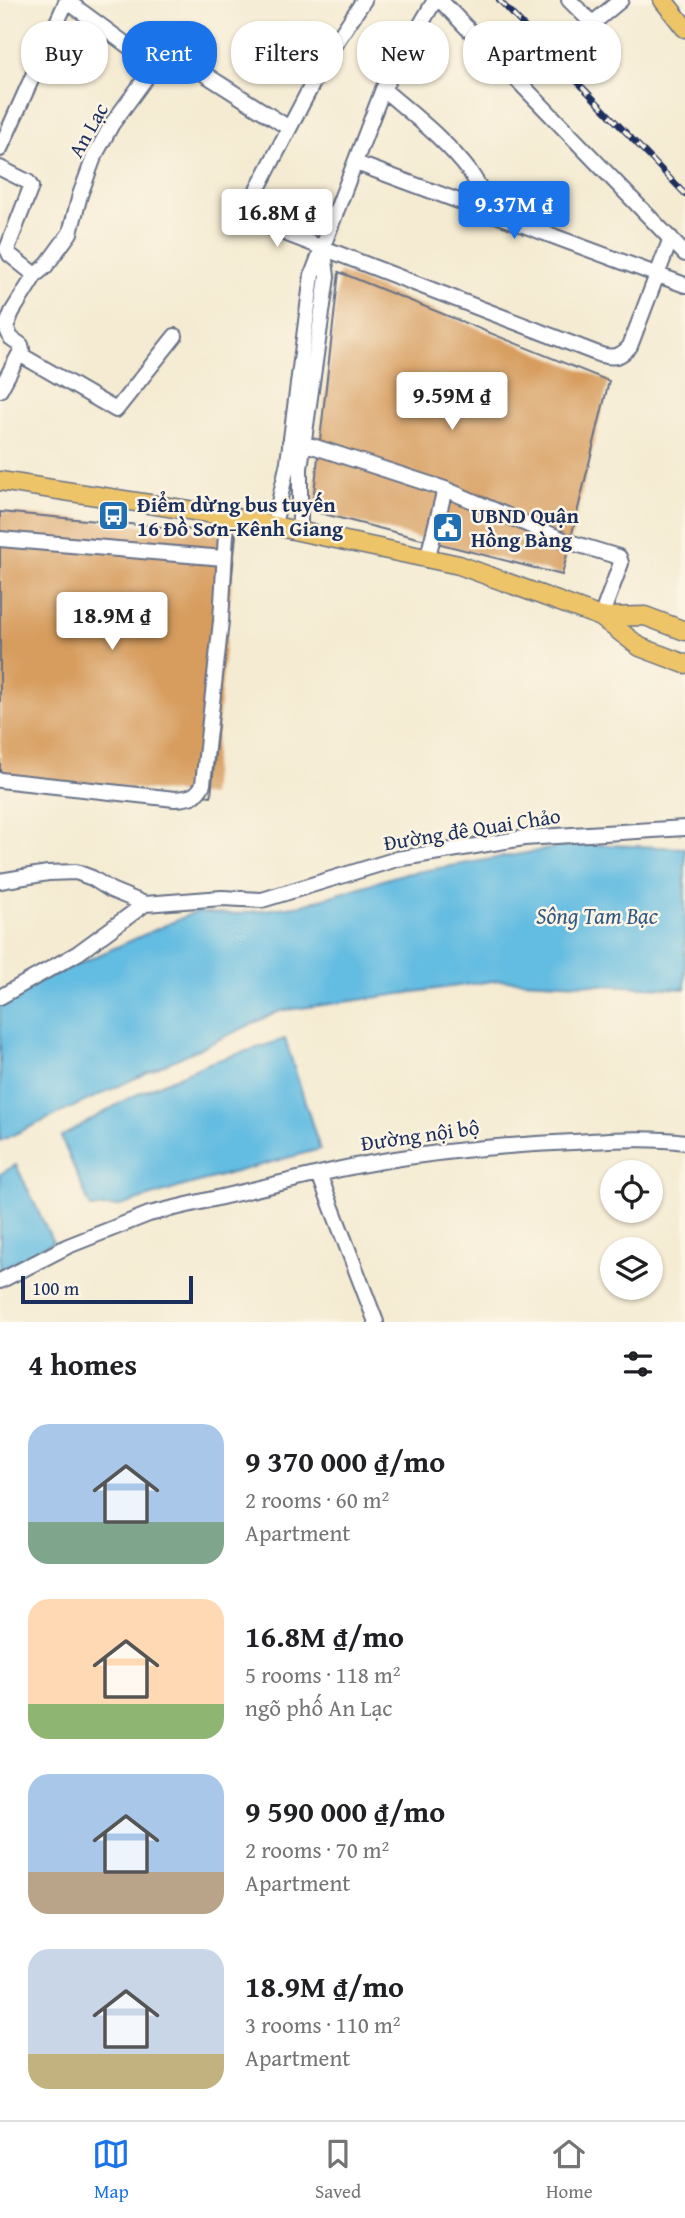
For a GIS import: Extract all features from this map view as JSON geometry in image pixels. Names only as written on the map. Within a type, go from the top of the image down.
[{"type":"main road","points":[[663,0],[685,28]]},
{"type":"main road","points":[[0,481],[227,516],[459,565],[601,617],[640,648],[685,664]]},
{"type":"main road","points":[[601,617],[645,616],[685,631]]},
{"type":"street","points":[[1,143],[67,0],[122,41]]},
{"type":"street","points":[[364,0],[328,54],[243,217],[613,358],[623,355],[630,346],[671,238]]},
{"type":"street","points":[[274,525],[296,442],[327,277],[324,250],[383,89],[435,0]]},
{"type":"street","points":[[440,0],[685,254]]},
{"type":"street","points":[[569,0],[586,28],[621,0]]},
{"type":"street","points":[[217,82],[289,128]]},
{"type":"street","name":"An Lạc","points":[[6,310],[45,267],[70,233],[94,157],[112,124],[141,84]]},
{"type":"street","points":[[383,89],[456,155],[471,174],[495,215]]},
{"type":"street","points":[[356,163],[685,285]]},
{"type":"street","points":[[0,168],[28,182],[32,187],[7,249],[10,256],[35,275]]},
{"type":"street","points":[[0,390],[21,355],[21,345],[11,338],[6,327],[6,310]]},
{"type":"street","points":[[21,355],[116,410],[174,335]]},
{"type":"street","points":[[296,442],[445,489],[566,541],[619,556],[621,563],[601,617]]},
{"type":"street","points":[[296,442],[300,468],[300,531]]},
{"type":"street","points":[[426,560],[445,489]]},
{"type":"street","points":[[0,780],[175,799],[192,797],[200,792],[221,621],[227,516]]},
{"type":"street","points":[[0,539],[225,558]]},
{"type":"street","name":"Đường đê Quai Chảo","points":[[0,881],[48,873],[76,872],[145,904],[222,898],[262,900],[397,859],[524,838],[685,828]]},
{"type":"street","points":[[0,997],[78,953],[145,904]]},
{"type":"street","name":"Đường nội bộ","points":[[0,1281],[68,1246],[149,1214],[358,1164],[510,1145],[657,1138],[685,1142]]},
{"type":"street","points":[[319,1174],[376,1322]]},
{"type":"water","name":"Sông Tam Bạc","points":[[578,844],[685,848],[685,989],[500,980],[280,1011],[0,1141],[0,999],[195,912],[235,914],[302,905],[399,875]]},
{"type":"water","points":[[285,1039],[320,1149],[120,1206],[91,1208],[61,1137],[129,1098],[209,1063]]},
{"type":"water","points":[[16,1165],[53,1242],[0,1270],[0,1174]]},
{"type":"building","points":[[339,272],[609,381],[562,575],[312,511]]},
{"type":"building","points":[[0,512],[236,534],[211,796],[0,776]]},
{"type":"railway","points":[[499,0],[685,194]]},
{"type":"place","name":"Điểm dừng bus tuyến 16 Đồ Sơn-Kênh Giang","points":[[114,516]]},
{"type":"place","name":"UBND Quận Hồng Bàng","points":[[448,527]]}]
